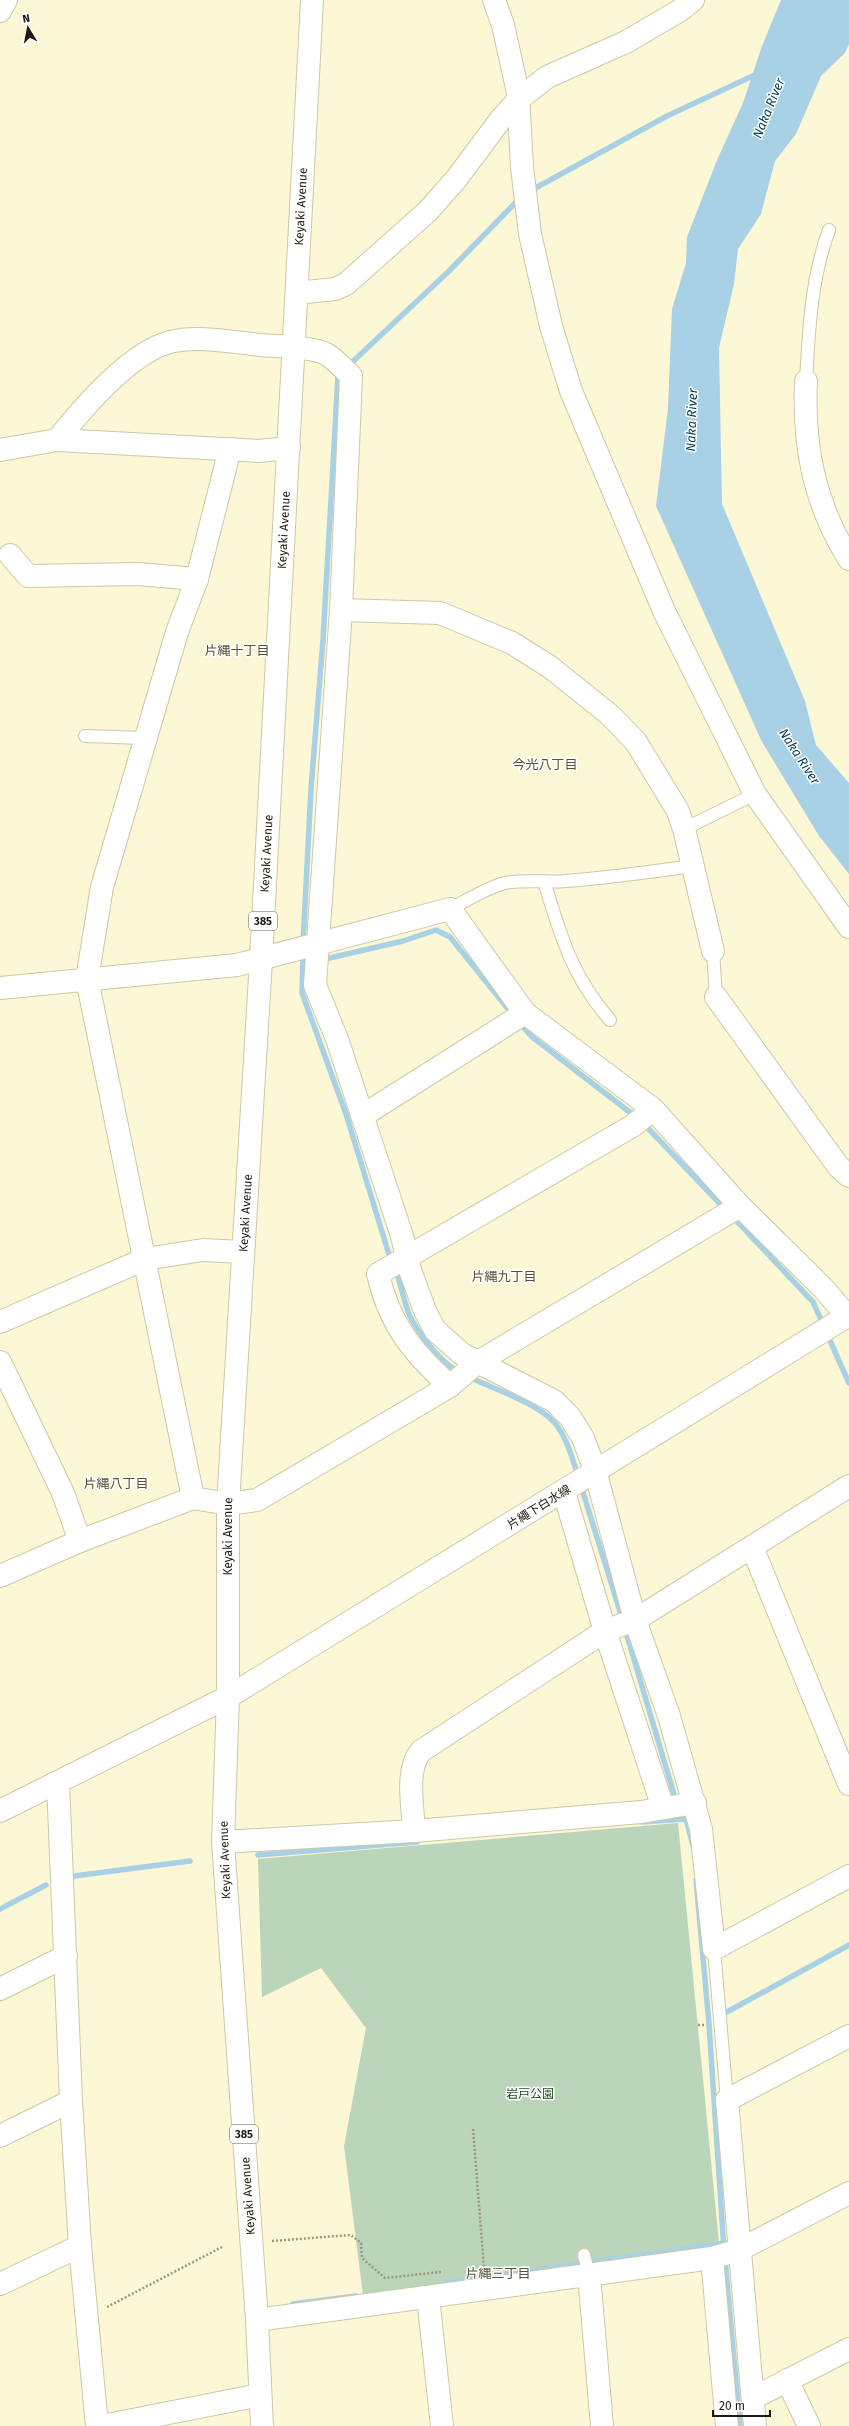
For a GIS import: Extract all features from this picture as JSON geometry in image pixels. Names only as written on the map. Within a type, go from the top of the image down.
[{"type":"main road","points":[[0,11],[6,0]]},
{"type":"main road","name":"Keyaki Avenue","points":[[262,2426],[257,2320],[222,1842],[228,1697],[228,1504],[261,960],[312,0]]},
{"type":"main road","points":[[494,0],[503,25],[519,99],[522,166],[530,234],[551,326],[571,391],[664,611],[755,794],[849,927]]},
{"type":"main road","points":[[297,294],[335,289],[346,284],[428,211],[457,178],[501,119],[519,99],[547,77],[626,42],[679,12],[692,0]]},
{"type":"main road","points":[[57,440],[99,392],[137,360],[157,347],[183,340],[294,348],[326,353],[351,376],[341,610],[330,742],[319,945],[315,984],[337,1039],[402,1236],[407,1259],[425,1311],[435,1330],[462,1354],[554,1401],[570,1417],[583,1438],[595,1470],[635,1620],[669,1716],[695,1802],[707,1862],[714,1949],[849,1876]]},
{"type":"main road","points":[[806,381],[812,475],[831,529],[849,559]]},
{"type":"main road","points":[[0,450],[57,440],[259,451],[288,448]]},
{"type":"main road","points":[[193,1498],[87,979],[102,887],[144,738],[154,713],[177,632],[197,579],[230,449]]},
{"type":"main road","points":[[10,555],[28,576],[138,574],[197,579]]},
{"type":"main road","points":[[341,610],[440,613],[512,643],[550,667],[610,715],[636,742],[658,775],[678,811],[684,828],[713,950]]},
{"type":"main road","points":[[0,988],[237,965],[319,945],[450,909],[525,1014],[653,1109],[740,1206],[823,1288],[848,1317]]},
{"type":"main road","points":[[716,997],[838,1166],[849,1176]]},
{"type":"main road","points":[[362,1116],[525,1014]]},
{"type":"main road","points":[[450,1386],[423,1362],[408,1344],[383,1293],[378,1274],[407,1259],[634,1125],[653,1109]]},
{"type":"main road","points":[[0,1576],[80,1541],[193,1498],[228,1504],[257,1500],[450,1386],[478,1362],[740,1206]]},
{"type":"main road","points":[[0,1322],[145,1259],[203,1250],[244,1252]]},
{"type":"main road","name":"片繩下白水線","points":[[0,1811],[228,1697],[564,1492],[595,1470],[848,1317]]},
{"type":"main road","points":[[0,1362],[63,1493],[80,1541]]},
{"type":"main road","points":[[414,1831],[412,1776],[414,1759],[421,1751],[606,1631],[635,1620],[849,1486]]},
{"type":"main road","points":[[564,1492],[606,1631],[663,1808]]},
{"type":"main road","points":[[752,1547],[849,1784]]},
{"type":"main road","points":[[58,1782],[71,2101],[80,2246],[97,2426]]},
{"type":"main road","points":[[222,1842],[414,1831],[641,1812],[695,1802]]},
{"type":"main road","points":[[0,1990],[66,1956]]},
{"type":"main road","points":[[755,2426],[727,2100],[849,2036]]},
{"type":"main road","points":[[0,2136],[71,2101]]},
{"type":"main road","points":[[257,2320],[428,2297],[587,2265],[712,2258],[739,2250],[849,2193]]},
{"type":"main road","points":[[0,2284],[80,2246]]},
{"type":"main road","points":[[712,2258],[727,2426]]},
{"type":"main road","points":[[587,2265],[602,2426]]},
{"type":"main road","points":[[428,2297],[442,2426]]},
{"type":"main road","points":[[753,2398],[849,2349]]},
{"type":"main road","points":[[787,2380],[809,2426]]},
{"type":"main road","points":[[102,2426],[260,2395]]},
{"type":"lane","points":[[806,381],[810,312],[819,258],[829,230]]},
{"type":"lane","points":[[85,736],[144,738]]},
{"type":"lane","points":[[684,828],[755,794]]},
{"type":"lane","points":[[450,909],[482,892],[504,884],[526,880],[544,881],[626,876],[693,866]]},
{"type":"lane","points":[[544,881],[566,950],[580,981],[610,1020]]},
{"type":"lane","points":[[713,950],[716,997]]},
{"type":"lane","points":[[714,1949],[727,2100]]},
{"type":"path","points":[[473,2129],[484,2268],[476,2269]]},
{"type":"path","points":[[272,2241],[351,2235],[361,2243],[362,2258],[385,2278],[446,2272]]},
{"type":"path","points":[[86,2317],[222,2247]]},
{"type":"green space","name":"岩戸公園","points":[[678,1823],[719,2243],[363,2295],[344,2146],[366,2028],[321,1968],[262,1997],[258,1859]]},
{"type":"water","name":"Naka River","points":[[781,0],[849,0],[849,44],[845,53],[821,76],[796,134],[775,161],[761,214],[738,249],[734,284],[719,348],[722,504],[805,701],[816,745],[849,783],[849,874],[819,836],[762,742],[656,506],[668,408],[672,309],[686,263],[687,237],[717,160],[743,103],[762,46]]},
{"type":"waterway","points":[[530,191],[667,116],[759,73]]},
{"type":"waterway","points":[[347,367],[449,271],[520,198]]},
{"type":"waterway","points":[[303,944],[311,788],[323,640],[338,376],[341,373]]},
{"type":"waterway","points":[[321,960],[403,941],[436,930],[450,937],[513,1015]]},
{"type":"waterway","points":[[303,952],[302,993],[346,1114],[391,1261]]},
{"type":"waterway","points":[[519,1022],[531,1036],[636,1117]]},
{"type":"waterway","points":[[643,1123],[725,1209]]},
{"type":"waterway","points":[[733,1217],[813,1302],[824,1326]]},
{"type":"waterway","points":[[395,1269],[409,1314],[418,1330],[438,1355],[452,1368],[459,1372]]},
{"type":"waterway","points":[[827,1334],[849,1383]]},
{"type":"waterway","points":[[469,1377],[514,1396],[536,1408],[554,1422],[566,1441],[578,1476]]},
{"type":"waterway","points":[[581,1486],[623,1621]]},
{"type":"waterway","points":[[625,1629],[676,1801]]},
{"type":"waterway","points":[[681,1810],[687,1822],[693,1846]]},
{"type":"waterway","points":[[642,1822],[685,1819]]},
{"type":"waterway","points":[[258,1855],[417,1842]]},
{"type":"waterway","points":[[74,1876],[190,1861]]},
{"type":"waterway","points":[[696,1880],[709,2024],[724,2250]]},
{"type":"waterway","points":[[0,1909],[46,1885]]},
{"type":"waterway","points":[[727,2012],[849,1945]]},
{"type":"waterway","points":[[445,2283],[725,2243]]},
{"type":"waterway","points":[[725,2259],[740,2426]]},
{"type":"waterway","points":[[293,2304],[356,2296]]},
{"type":"district","name":"片縄十丁目","points":[[237,650]]},
{"type":"district","name":"今光八丁目","points":[[545,764]]},
{"type":"district","name":"片縄九丁目","points":[[504,1276]]},
{"type":"district","name":"片縄八丁目","points":[[116,1483]]},
{"type":"district","name":"片縄三丁目","points":[[498,2273]]}]
